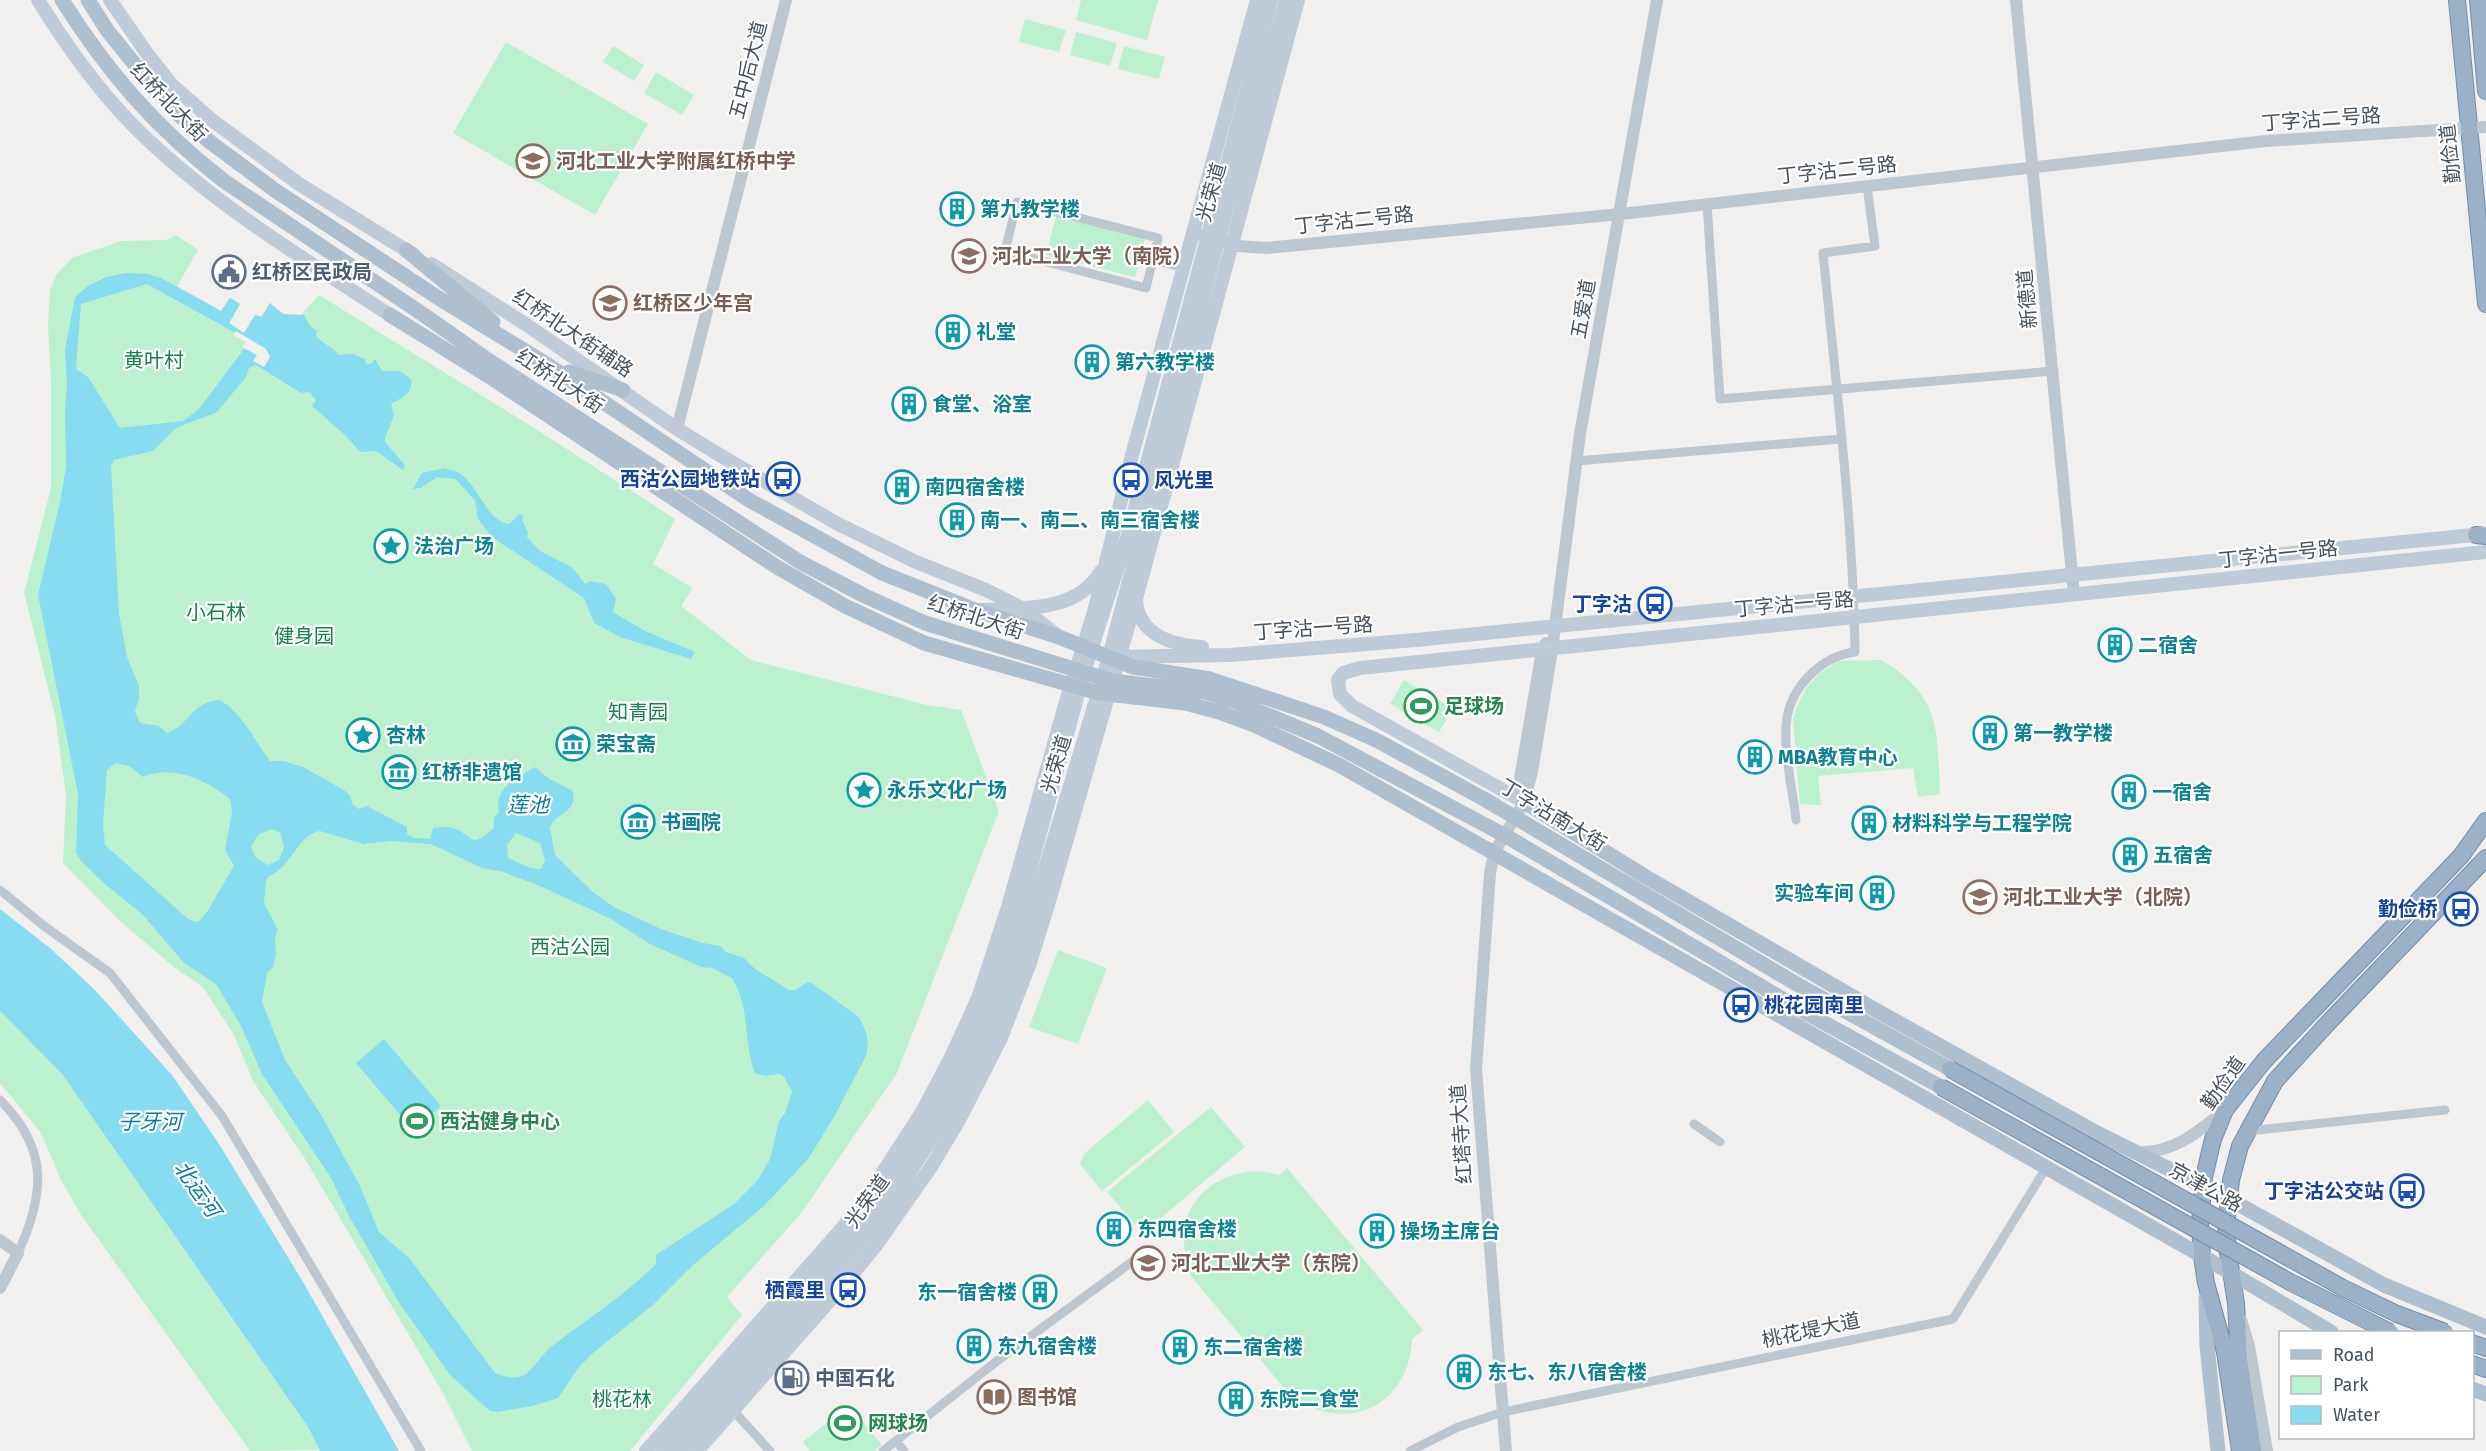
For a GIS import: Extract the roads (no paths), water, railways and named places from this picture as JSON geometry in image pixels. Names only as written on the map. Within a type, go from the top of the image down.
[{"type":"highway","name":"勤俭道","points":[[2457,0],[2486,304]]},
{"type":"highway","points":[[2478,0],[2486,91]]},
{"type":"highway","name":"勤俭道","points":[[2253,1451],[2240,1360],[2236,1303],[2226,1226],[2217,1194],[2213,1139],[2225,1110],[2264,1061],[2461,856],[2486,821]]},
{"type":"highway","name":"勤俭道","points":[[2240,1451],[2225,1352],[2206,1282],[2200,1216],[2234,1168],[2247,1131],[2275,1082],[2297,1056],[2486,858]]},
{"type":"highway","name":"京津公路","points":[[1950,1069],[2343,1288],[2397,1314],[2442,1331]]},
{"type":"highway","points":[[1941,1087],[2290,1282],[2388,1331]]},
{"type":"main road","points":[[38,0],[64,42],[89,75],[146,138],[209,194],[390,315],[490,377],[777,567],[845,606],[924,643],[1078,678]]},
{"type":"main road","name":"红桥北大街","points":[[62,0],[127,92],[194,158],[251,201],[424,315],[484,358],[800,562],[865,596],[925,623],[1106,686]]},
{"type":"main road","name":"红桥北大街","points":[[88,0],[107,30],[145,77],[177,113],[210,142],[276,191],[437,297],[551,367],[749,500],[882,573],[975,610],[1116,658]]},
{"type":"main road","name":"红桥北大街辅路","points":[[110,0],[172,85],[213,121],[299,184],[459,281],[623,390],[677,429],[836,523],[916,562],[986,590],[1022,608],[1059,637]]},
{"type":"main road","points":[[1116,658],[1136,599],[1199,371],[1209,321],[1213,239],[1257,0]]},
{"type":"main road","name":"光荣道","points":[[663,1451],[720,1396],[832,1277],[883,1214],[933,1140],[963,1087],[994,1020],[1021,948],[1116,658],[1271,0]]},
{"type":"main road","name":"光荣道","points":[[1087,648],[1127,538],[1213,239],[1286,0]]},
{"type":"main road","points":[[698,1451],[720,1396],[868,1195],[922,1112],[978,998],[1087,648],[1132,455],[1185,268],[1213,239],[1298,0]]},
{"type":"main road","points":[[406,250],[474,305],[517,345]]},
{"type":"main road","points":[[390,315],[484,358]]},
{"type":"main road","points":[[551,367],[623,390]]},
{"type":"main road","name":"丁字沽一号路","points":[[1116,658],[1230,655],[1416,640],[1854,595],[2483,535]]},
{"type":"main road","name":"丁字沽一号路","points":[[1521,800],[1352,706],[1340,694],[1338,680],[1343,673],[1360,668],[2486,552]]},
{"type":"main road","points":[[975,610],[1053,605],[1077,596],[1097,578],[1106,561]]},
{"type":"main road","points":[[1136,599],[1142,621],[1153,632],[1165,639],[1187,646],[1255,652]]},
{"type":"main road","name":"丁字沽南大街","points":[[1116,658],[1143,669],[1210,679],[1324,717],[1378,741],[1512,815],[1686,919],[1950,1069]]},
{"type":"main road","points":[[1106,686],[1138,685],[1189,689],[1243,705],[1318,736],[1373,763],[1502,834],[1808,1014],[1941,1087]]},
{"type":"main road","points":[[1106,686],[1219,712],[1254,725],[1349,770],[1598,915],[1818,1037],[2329,1331]]},
{"type":"main road","points":[[1521,800],[1646,877],[1880,1012],[2135,1152],[2384,1285],[2486,1327]]},
{"type":"main road","points":[[1646,877],[1686,919]]},
{"type":"main road","points":[[2234,1168],[2236,1191],[2241,1199],[2263,1219]]},
{"type":"main road","points":[[2140,1222],[2173,1227],[2183,1226],[2200,1216]]},
{"type":"main road","points":[[2206,1282],[2207,1346],[2218,1451]]},
{"type":"main road","points":[[646,1451],[720,1396]]},
{"type":"main road","name":"光荣道","points":[[680,1451],[720,1396]]},
{"type":"street","name":"五中后大道","points":[[677,429],[786,0]]},
{"type":"street","name":"五爱道","points":[[1512,815],[1521,800],[1532,772],[1547,650],[1554,626],[1576,461],[1657,0]]},
{"type":"street","name":"新德道","points":[[2016,0],[2074,594]]},
{"type":"street","name":"丁字沽二号路","points":[[1213,239],[1266,248],[1621,214],[2266,141],[2486,127]]},
{"type":"street","points":[[1796,820],[1786,719],[1794,697],[1817,668],[1836,656],[1855,652],[1854,595],[1823,253],[1875,246],[1867,186]]},
{"type":"street","points":[[1017,202],[1158,238],[1153,260],[1146,288],[1005,251],[1017,202]]},
{"type":"street","points":[[1707,204],[1720,399],[2054,371]]},
{"type":"street","points":[[1153,260],[1185,268]]},
{"type":"street","points":[[1576,461],[1841,439]]},
{"type":"street","name":"红塔寺大道","points":[[1506,1451],[1476,1069],[1490,873],[1494,853],[1512,815]]},
{"type":"street","points":[[0,890],[110,974],[222,1116],[421,1451]]},
{"type":"street","points":[[0,1100],[20,1124],[30,1143],[38,1176],[35,1210],[18,1253],[0,1288]]},
{"type":"street","points":[[2135,1152],[2151,1153],[2168,1149],[2189,1138],[2225,1110]]},
{"type":"street","points":[[2247,1131],[2445,1110]]},
{"type":"street","points":[[1694,1124],[1720,1142]]},
{"type":"street","name":"桃花堤大道","points":[[1410,1451],[1458,1427],[1503,1412],[1953,1319],[2046,1168]]},
{"type":"street","points":[[0,1240],[18,1253]]},
{"type":"street","points":[[883,1451],[997,1361],[1144,1252]]},
{"type":"street","points":[[2236,1303],[2249,1346],[2267,1451]]},
{"type":"street","points":[[720,1396],[770,1451]]},
{"type":"street","points":[[896,1441],[904,1451]]},
{"type":"water","name":"莲池","points":[[127,273],[147,274],[161,278],[221,311],[230,298],[240,304],[229,323],[244,333],[255,315],[262,317],[270,303],[283,314],[304,315],[310,326],[317,331],[316,336],[339,355],[352,354],[365,359],[366,364],[371,364],[375,359],[382,371],[400,371],[411,379],[408,392],[391,404],[394,416],[385,437],[385,442],[405,465],[403,470],[376,451],[360,452],[346,436],[312,406],[316,400],[309,392],[301,393],[256,365],[249,368],[246,377],[217,412],[176,428],[153,451],[114,460],[111,466],[119,614],[127,657],[139,686],[139,698],[135,711],[140,723],[159,726],[167,733],[181,725],[203,705],[220,700],[242,720],[270,761],[283,761],[303,767],[344,790],[350,796],[353,805],[359,809],[367,806],[407,827],[407,834],[414,838],[430,839],[433,828],[446,827],[460,831],[472,839],[480,839],[494,828],[494,818],[499,812],[498,803],[503,790],[514,779],[535,767],[548,778],[573,791],[573,803],[552,823],[550,828],[555,855],[593,892],[614,907],[661,929],[703,943],[720,946],[726,952],[744,958],[755,969],[789,990],[795,990],[808,982],[813,984],[859,1017],[866,1032],[868,1045],[866,1056],[834,1117],[808,1159],[764,1206],[693,1265],[653,1305],[594,1352],[579,1367],[558,1398],[532,1406],[498,1412],[490,1411],[450,1375],[400,1304],[350,1218],[331,1178],[262,1074],[241,1026],[216,984],[184,963],[143,915],[105,884],[76,853],[78,794],[38,595],[66,467],[65,350],[75,297],[88,286],[106,277]],"holes":[[[147,284],[250,341],[199,409],[183,421],[120,428],[88,377],[76,369],[81,304]],[[116,763],[129,766],[143,777],[154,773],[177,773],[200,780],[230,799],[232,812],[225,850],[234,866],[207,912],[198,922],[188,919],[105,845],[103,824],[107,770]],[[271,829],[280,832],[284,847],[279,860],[268,865],[256,858],[251,847],[258,835]],[[320,831],[364,844],[392,841],[431,844],[482,868],[500,871],[540,886],[611,919],[648,943],[732,978],[742,1002],[755,1073],[765,1076],[779,1074],[784,1077],[792,1092],[785,1113],[779,1121],[770,1159],[758,1180],[734,1204],[656,1255],[656,1264],[644,1276],[551,1347],[523,1376],[511,1377],[495,1373],[410,1259],[379,1232],[360,1186],[320,1113],[285,1060],[262,1002],[267,973],[273,967],[276,955],[275,938],[278,930],[264,903],[266,880],[283,866],[306,838]],[[516,833],[540,843],[545,860],[541,869],[530,868],[508,858],[507,845]]]},
{"type":"water","points":[[444,468],[462,475],[494,517],[509,524],[520,514],[523,516],[527,537],[540,551],[573,568],[585,584],[590,581],[606,584],[616,599],[613,612],[645,631],[695,652],[691,659],[620,637],[594,623],[584,598],[492,537],[478,519],[475,500],[455,479],[437,477],[421,488],[413,489],[422,473]]},
{"type":"water","name":"子牙河","points":[[0,909],[50,948],[94,989],[172,1075],[219,1144],[303,1282],[399,1451],[320,1451],[308,1427],[62,1074],[0,1011]]},
{"type":"water","points":[[384,1039],[441,1106],[413,1130],[356,1063]]},
{"type":"place","name":"河北工业大学附属红桥中学","points":[[533,161]]},
{"type":"place","name":"第九教学楼","points":[[957,209]]},
{"type":"place","name":"河北工业大学（南院）","points":[[969,256]]},
{"type":"place","name":"红桥区民政局","points":[[229,272]]},
{"type":"place","name":"红桥区少年宫","points":[[610,303]]},
{"type":"place","name":"礼堂","points":[[953,332]]},
{"type":"place","name":"第六教学楼","points":[[1092,362]]},
{"type":"place","name":"食堂、浴室","points":[[909,404]]},
{"type":"place","name":"西沽公园地铁站","points":[[783,479]]},
{"type":"place","name":"风光里","points":[[1131,480]]},
{"type":"place","name":"南四宿舍楼","points":[[902,487]]},
{"type":"place","name":"南一、南二、南三宿舍楼","points":[[957,520]]},
{"type":"place","name":"法治广场","points":[[391,546]]},
{"type":"place","name":"丁字沽","points":[[1655,604]]},
{"type":"place","name":"二宿舍","points":[[2115,645]]},
{"type":"place","name":"足球场","points":[[1421,706]]},
{"type":"place","name":"第一教学楼","points":[[1990,733]]},
{"type":"place","name":"杏林","points":[[363,735]]},
{"type":"place","name":"荣宝斋","points":[[573,744]]},
{"type":"place","name":"MBA教育中心","points":[[1755,757]]},
{"type":"place","name":"红桥非遗馆","points":[[399,772]]},
{"type":"place","name":"永乐文化广场","points":[[864,790]]},
{"type":"place","name":"一宿舍","points":[[2129,792]]},
{"type":"place","name":"书画院","points":[[638,822]]},
{"type":"place","name":"材料科学与工程学院","points":[[1869,823]]},
{"type":"place","name":"五宿舍","points":[[2130,855]]},
{"type":"place","name":"实验车间","points":[[1877,893]]},
{"type":"place","name":"河北工业大学（北院）","points":[[1980,897]]},
{"type":"place","name":"勤俭桥","points":[[2461,909]]},
{"type":"place","name":"桃花园南里","points":[[1741,1005]]},
{"type":"place","name":"西沽健身中心","points":[[417,1121]]},
{"type":"place","name":"丁字沽公交站","points":[[2407,1191]]},
{"type":"place","name":"东四宿舍楼","points":[[1114,1229]]},
{"type":"place","name":"操场主席台","points":[[1377,1231]]},
{"type":"place","name":"河北工业大学（东院）","points":[[1148,1263]]},
{"type":"place","name":"栖霞里","points":[[848,1290]]},
{"type":"place","name":"东一宿舍楼","points":[[1040,1292]]},
{"type":"place","name":"东九宿舍楼","points":[[974,1346]]},
{"type":"place","name":"东二宿舍楼","points":[[1180,1347]]},
{"type":"place","name":"东七、东八宿舍楼","points":[[1464,1372]]},
{"type":"place","name":"中国石化","points":[[792,1378]]},
{"type":"place","name":"图书馆","points":[[994,1397]]},
{"type":"place","name":"东院二食堂","points":[[1236,1399]]},
{"type":"place","name":"网球场","points":[[845,1423]]},
{"type":"park label","name":"黄叶村","points":[[154,360]]},
{"type":"park label","name":"小石林","points":[[216,612]]},
{"type":"park label","name":"健身园","points":[[304,636]]},
{"type":"park label","name":"知青园","points":[[638,712]]},
{"type":"park label","name":"西沽公园","points":[[570,947]]},
{"type":"park label","name":"桃花林","points":[[622,1399]]},
{"type":"water label","name":"北运河","points":[[197,1189]]}]
